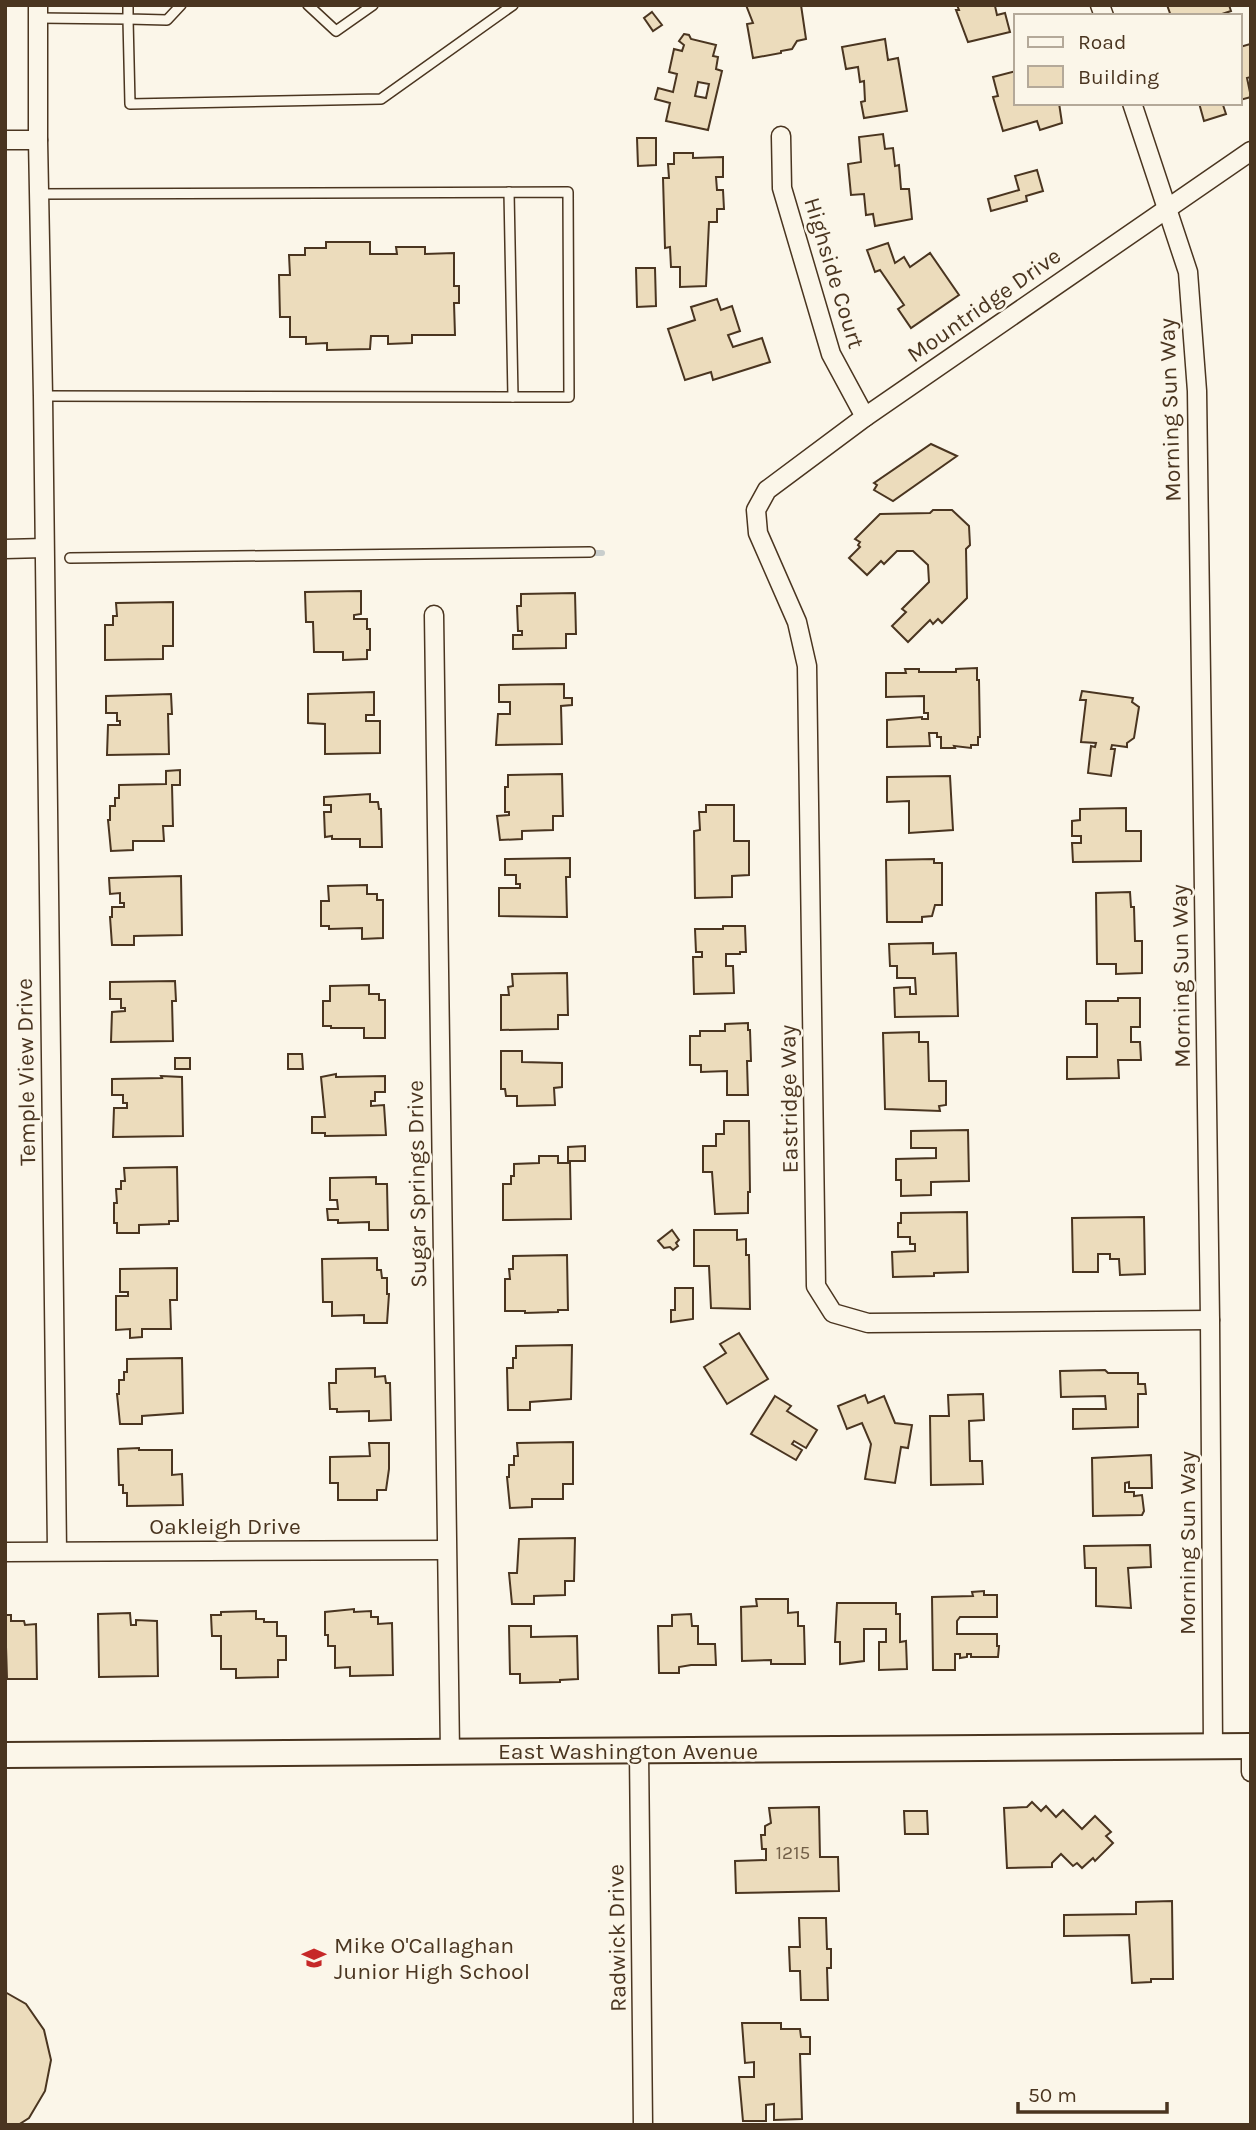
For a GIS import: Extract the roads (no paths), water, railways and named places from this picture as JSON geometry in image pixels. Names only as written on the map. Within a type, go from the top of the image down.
[{"type":"street","name":"Temple View Drive","points":[[38,12],[37,140],[43,396],[57,1551]]},
{"type":"street","name":"Morning Sun Way","points":[[1133,105],[1188,272],[1197,391],[1213,1746]]},
{"type":"street","name":"Highside Court","points":[[780,136],[782,188],[831,354],[864,417]]},
{"type":"street","points":[[5,140],[37,140]]},
{"type":"street","name":"Mountridge Drive","points":[[756,510],[767,490],[864,417],[1251,151]]},
{"type":"street","name":"Eastridge Way","points":[[756,510],[758,533],[797,622],[807,666],[816,1286],[833,1313],[868,1323],[1210,1320]]},
{"type":"street","points":[[5,549],[44,548]]},
{"type":"street","name":"Sugar Springs Drive","points":[[434,615],[450,1752]]},
{"type":"street","name":"Oakleigh Drive","points":[[5,1552],[446,1550]]},
{"type":"street","points":[[1251,1746],[1251,1772]]},
{"type":"street","name":"East Washington Avenue","points":[[5,1755],[1251,1746]]},
{"type":"street","name":"Radwick Drive","points":[[639,1751],[643,2125]]},
{"type":"lane","points":[[128,5],[130,104],[381,99],[500,9],[513,5]]},
{"type":"lane","points":[[38,12],[166,20],[181,5]]},
{"type":"lane","points":[[308,5],[336,31],[373,5]]},
{"type":"lane","points":[[509,192],[513,397]]},
{"type":"lane","points":[[39,194],[568,192],[569,397],[43,396]]},
{"type":"lane","points":[[70,558],[590,552]]},
{"type":"waterway","points":[[587,553],[602,553]]},
{"type":"place","name":"Mike O'Callaghan Junior High School","points":[[314,1958]]}]
